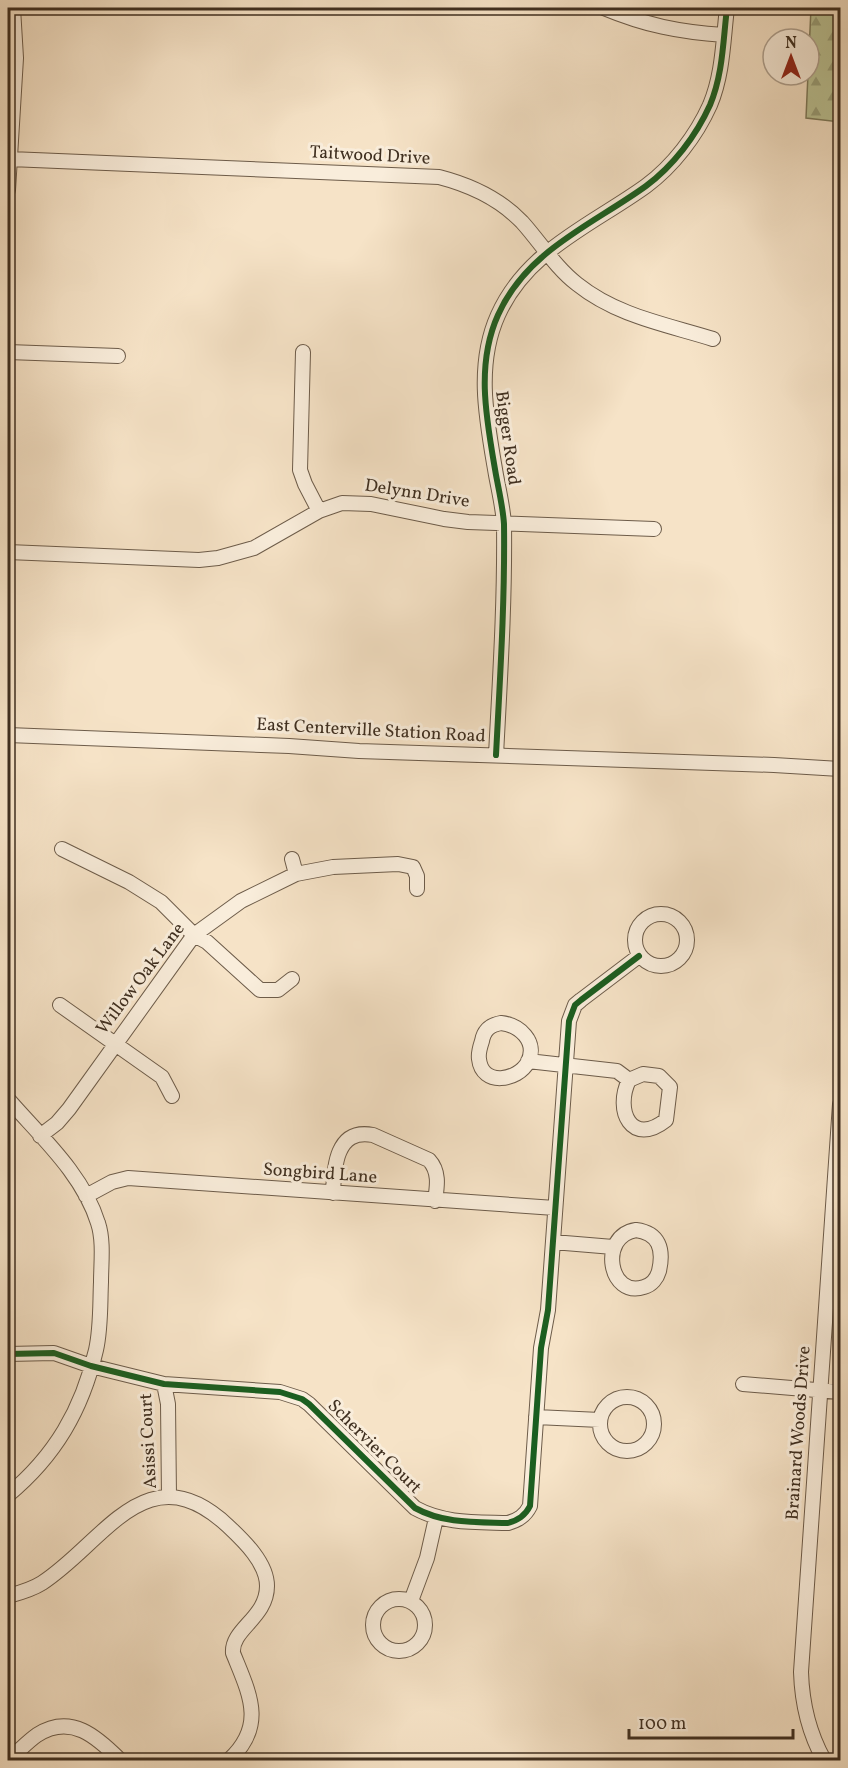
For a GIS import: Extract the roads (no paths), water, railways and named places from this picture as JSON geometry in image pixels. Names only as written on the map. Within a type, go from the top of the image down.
[{"type":"street","points":[[8,190],[16,58],[13,8]]},
{"type":"street","points":[[604,8],[657,27],[683,32],[724,35]]},
{"type":"street","name":"Bigger Road","points":[[496,755],[504,523],[485,405],[486,358],[491,334],[504,302],[519,279],[546,253],[648,185],[677,156],[696,130],[710,105],[723,58],[727,8]]},
{"type":"street","name":"Taitwood Drive","points":[[10,159],[439,177],[462,183],[495,200],[522,223],[546,253],[576,284],[604,303],[648,321],[712,339]]},
{"type":"street","points":[[8,352],[118,356]]},
{"type":"street","points":[[303,352],[300,470],[319,511]]},
{"type":"street","name":"Delynn Drive","points":[[8,552],[199,560],[218,558],[254,548],[319,511],[342,503],[353,502],[444,519],[654,529]]},
{"type":"street","name":"East Centerville Station Road","points":[[8,735],[840,769]]},
{"type":"street","points":[[62,849],[129,882],[161,902],[194,934],[207,942],[260,990],[278,990],[292,979]]},
{"type":"street","points":[[292,859],[296,874]]},
{"type":"street","name":"Willow Oak Lane","points":[[40,1136],[57,1124],[69,1109],[194,934],[242,901],[296,874],[333,867],[398,864],[412,867],[417,876],[417,889]]},
{"type":"street","name":"Schervier Court","points":[[8,1354],[54,1353],[91,1366],[164,1384],[279,1392],[303,1399],[415,1509],[436,1518],[463,1522],[508,1523],[516,1521],[528,1511],[530,1506],[553,1242],[568,1022],[575,1005],[639,956]]},
{"type":"street","points":[[60,1005],[162,1077],[172,1096]]},
{"type":"street","points":[[528,1061],[616,1071],[629,1080]]},
{"type":"street","points":[[8,1099],[72,1172],[99,1224],[101,1253],[100,1316],[96,1349],[83,1393],[57,1444],[24,1482],[8,1495]]},
{"type":"street","name":"Brainard Woods Drive","points":[[824,1761],[816,1746],[805,1710],[801,1672],[840,1104]]},
{"type":"street","points":[[333,1193],[333,1171],[339,1151],[352,1137],[365,1134],[381,1139],[434,1165],[437,1174],[435,1201]]},
{"type":"street","name":"Songbird Lane","points":[[86,1196],[112,1182],[128,1178],[555,1208]]},
{"type":"street","points":[[629,1231],[645,1231],[651,1234],[659,1246],[660,1253],[659,1272],[655,1281],[635,1289],[621,1283],[614,1271],[614,1247],[616,1241],[629,1231]]},
{"type":"street","points":[[553,1242],[614,1247]]},
{"type":"street","name":"Asissi Court","points":[[164,1384],[168,1404],[169,1497]]},
{"type":"street","points":[[743,1384],[840,1392]]},
{"type":"street","points":[[620,1397],[636,1397],[643,1400],[653,1412],[651,1440],[639,1449],[625,1451],[618,1449],[611,1446],[602,1434],[600,1420],[607,1406],[613,1401],[620,1397]]},
{"type":"street","points":[[536,1417],[600,1420]]},
{"type":"street","points":[[8,1581],[10,1595],[41,1584],[116,1518],[145,1502],[169,1497],[195,1503],[218,1516],[255,1556],[265,1575],[267,1585],[262,1606],[257,1615],[235,1639],[232,1647],[250,1696],[252,1713],[248,1733],[242,1746],[229,1761]]},
{"type":"street","points":[[411,1601],[428,1558],[436,1518]]},
{"type":"street","points":[[8,1761],[36,1736],[55,1728],[66,1727],[78,1729],[98,1738],[120,1761]]}]
